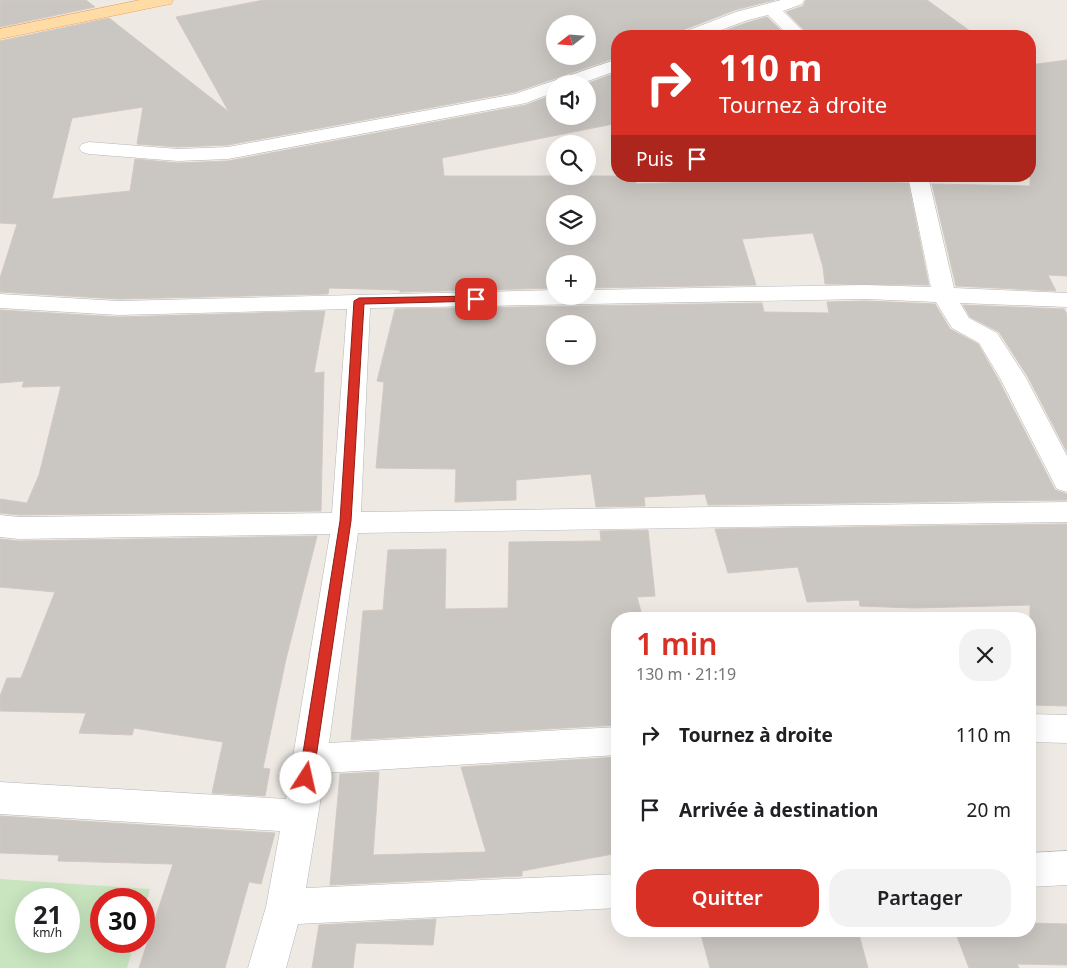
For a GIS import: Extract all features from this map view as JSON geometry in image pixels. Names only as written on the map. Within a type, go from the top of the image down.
[{"type":"main road","points":[[0,34],[165,0]]},
{"type":"street","points":[[706,30],[742,16],[772,9],[796,0]]},
{"type":"street","points":[[772,9],[793,30]]},
{"type":"street","points":[[587,75],[611,66]]},
{"type":"street","points":[[89,148],[178,155],[228,153],[519,99],[546,89]]},
{"type":"street","points":[[919,182],[944,296],[960,323],[988,338],[1013,378],[1067,482]]},
{"type":"street","points":[[0,301],[118,308],[359,301],[866,292],[1067,300]]},
{"type":"street","points":[[267,968],[284,907],[310,759],[346,521],[359,301]]},
{"type":"street","points":[[0,526],[19,528],[346,521],[1067,512]]},
{"type":"street","points":[[1036,728],[1067,729]]},
{"type":"street","points":[[310,759],[611,742]]},
{"type":"street","points":[[0,798],[299,816]]},
{"type":"street","points":[[1036,870],[1067,868]]},
{"type":"street","points":[[284,907],[611,891]]},
{"type":"green space","points":[[0,879],[135,888],[90,888],[90,953],[131,953],[127,968],[0,968]]},
{"type":"building","points":[[0,0],[86,0],[95,7],[0,27]]},
{"type":"building","points":[[264,0],[774,0],[735,10],[683,30],[611,30],[611,59],[596,64],[596,15],[546,15],[546,65],[594,65],[565,75],[546,75],[546,81],[515,92],[228,145],[178,147],[137,144],[143,107],[72,118],[52,199],[130,191],[135,159],[178,163],[228,161],[526,105],[546,97],[546,125],[596,125],[596,80],[611,75],[611,124],[558,135],[546,135],[546,137],[442,158],[444,176],[546,176],[546,185],[596,185],[596,176],[611,176],[611,182],[636,182],[636,184],[696,182],[908,183],[929,285],[825,284],[823,267],[813,233],[742,239],[756,285],[596,288],[596,255],[546,255],[546,288],[400,292],[400,290],[329,288],[328,294],[119,299],[0,292],[0,278],[17,224],[0,223],[0,41],[109,18],[229,112],[176,17]]},
{"type":"building","points":[[806,0],[927,0],[969,30],[804,30],[786,12],[803,6]]},
{"type":"building","points":[[767,17],[781,30],[727,30]]},
{"type":"building","points":[[1067,60],[1067,276],[1048,275],[1056,291],[956,286],[932,184],[1030,186],[1030,182],[1036,182],[1036,64]]},
{"type":"building","points":[[866,301],[935,304],[950,329],[978,344],[1055,490],[1067,494],[1067,500],[708,505],[705,494],[644,497],[645,506],[596,507],[591,474],[516,480],[516,500],[455,502],[456,469],[376,468],[384,382],[377,381],[395,309],[762,303],[764,312],[829,313],[827,302]]},
{"type":"building","points":[[963,305],[1064,309],[1067,314],[1067,452],[1028,377],[999,332],[970,317]]},
{"type":"building","points":[[0,310],[119,317],[325,311],[314,373],[324,372],[321,511],[19,515],[0,513],[0,499],[27,503],[39,475],[61,386],[22,387],[24,381],[0,383]]},
{"type":"building","points":[[1067,524],[1067,706],[1036,705],[1036,612],[1030,612],[1030,605],[915,608],[860,606],[859,600],[807,602],[798,567],[728,573],[715,529]]},
{"type":"building","points":[[648,530],[655,596],[637,597],[641,612],[611,612],[611,725],[351,740],[363,611],[383,610],[388,550],[446,549],[445,609],[508,608],[509,542],[601,541],[600,531]]},
{"type":"building","points":[[317,536],[286,659],[263,768],[270,769],[265,796],[212,793],[223,742],[134,728],[132,735],[79,733],[86,713],[0,711],[0,696],[7,678],[21,678],[55,592],[0,587],[0,539],[19,541]]},
{"type":"building","points":[[611,757],[611,854],[522,871],[522,876],[330,885],[340,774],[379,772],[373,855],[486,852],[461,767]]},
{"type":"building","points":[[0,816],[275,833],[261,884],[249,882],[225,968],[139,968],[144,953],[155,953],[155,919],[173,864],[58,861],[59,855],[0,853]]},
{"type":"building","points":[[436,919],[433,945],[356,943],[353,968],[312,968],[319,925]]},
{"type":"building","points":[[1036,923],[1067,924],[1067,965],[1017,964],[1019,968],[969,968],[957,937],[1036,937]]},
{"type":"building","points":[[702,937],[860,937],[868,968],[710,968]]},
{"type":"route","points":[[306,778],[346,521],[359,301],[476,299]]}]
